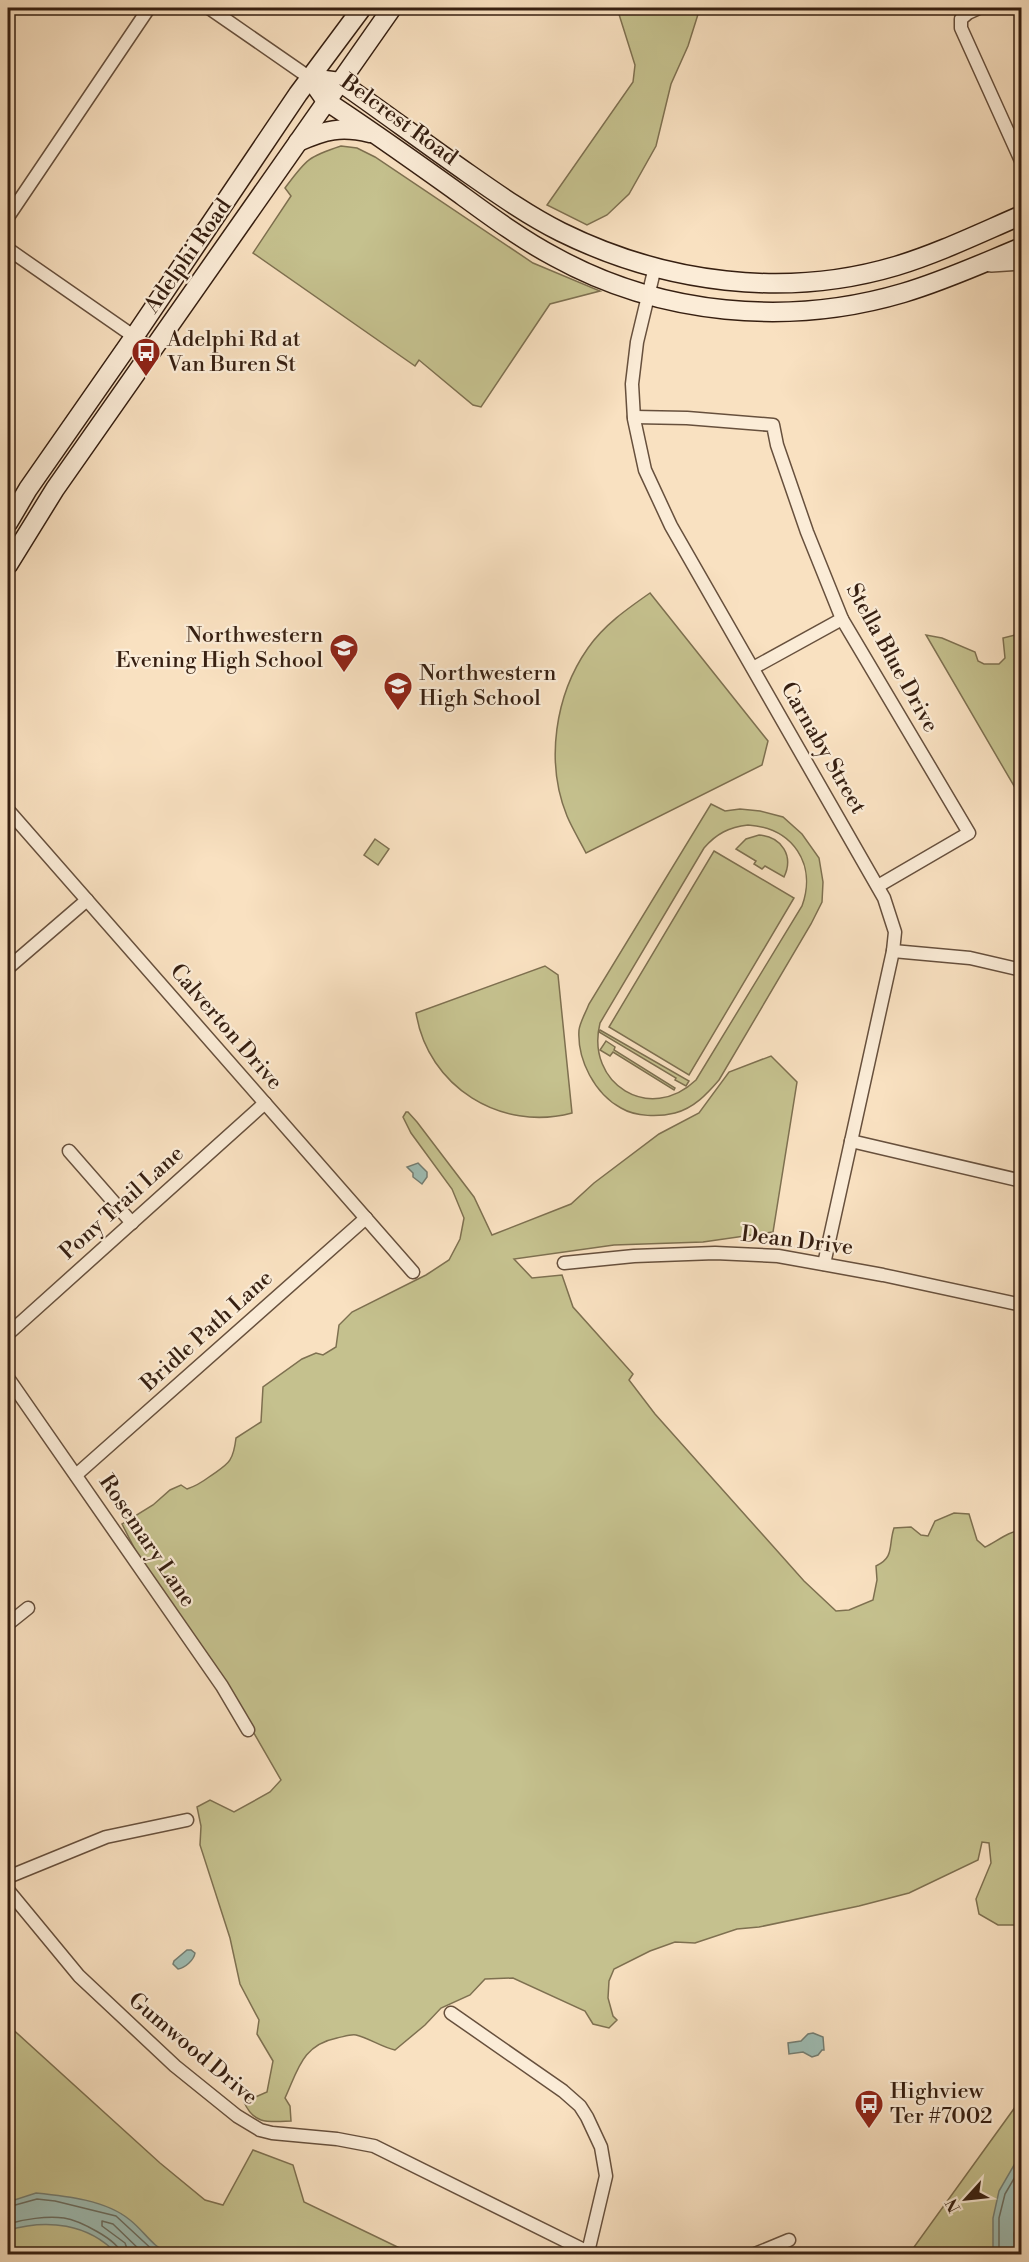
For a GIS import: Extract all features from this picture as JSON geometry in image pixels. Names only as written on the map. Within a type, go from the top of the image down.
[{"type":"main road","name":"Adelphi Road","points":[[8,523],[28,489],[310,78],[362,8]]},
{"type":"main road","name":"Adelphi Road","points":[[8,565],[55,489],[392,8]]},
{"type":"main road","name":"Belcrest Road","points":[[310,78],[340,82],[490,188],[549,226],[594,247],[655,267],[708,279],[786,284],[829,280],[895,266],[1022,215]]},
{"type":"main road","name":"Belcrest Road","points":[[310,78],[326,101],[495,219],[555,257],[589,274],[648,295],[680,303],[744,311],[783,312],[819,309],[900,294],[1022,247]]},
{"type":"main road","points":[[296,143],[321,132],[333,130],[351,129],[376,135]]},
{"type":"street","points":[[8,217],[149,8]]},
{"type":"street","points":[[209,8],[310,78]]},
{"type":"street","points":[[979,8],[961,19],[961,28],[1022,163]]},
{"type":"street","points":[[8,249],[152,349]]},
{"type":"street","points":[[976,266],[1022,262]]},
{"type":"street","name":"Carnaby Street","points":[[655,267],[637,342],[632,384],[634,417],[645,470],[667,517],[878,886],[890,912],[895,932],[893,951],[824,1264]]},
{"type":"street","name":"Stella Blue Drive","points":[[634,417],[687,418],[773,425],[777,446],[807,532],[842,619],[969,833],[878,886]]},
{"type":"street","points":[[753,668],[842,619]]},
{"type":"street","name":"Calverton Drive","points":[[8,810],[413,1272]]},
{"type":"street","points":[[8,968],[87,900]]},
{"type":"street","points":[[893,951],[970,958],[1022,970]]},
{"type":"street","name":"Pony Trail Lane","points":[[8,1334],[265,1103]]},
{"type":"street","points":[[850,1141],[1022,1181]]},
{"type":"street","points":[[69,1151],[132,1223]]},
{"type":"street","name":"Bridle Path Lane","points":[[76,1475],[366,1218]]},
{"type":"street","name":"Dean Drive","points":[[564,1263],[634,1256],[715,1253],[778,1256],[960,1290],[1022,1305]]},
{"type":"street","name":"Rosemary Lane","points":[[8,1378],[222,1686],[248,1731]]},
{"type":"street","points":[[8,1624],[28,1608]]},
{"type":"street","points":[[8,1877],[106,1837],[187,1820]]},
{"type":"street","name":"Gumwood Drive","points":[[8,1890],[79,1976],[175,2066],[212,2098],[249,2124],[272,2133],[337,2139],[374,2146],[590,2253]]},
{"type":"street","points":[[451,2013],[574,2099],[587,2117],[601,2147],[606,2176],[590,2253]]},
{"type":"street","points":[[755,2254],[789,2240]]},
{"type":"shaded area","points":[[617,8],[700,8],[688,46],[671,84],[656,146],[629,194],[607,215],[587,225],[547,205],[633,82],[635,65]]},
{"type":"shaded area","points":[[341,146],[357,148],[375,157],[533,263],[600,291],[550,304],[481,407],[473,405],[419,360],[415,366],[253,253],[291,196],[285,188],[298,171],[314,157]]},
{"type":"shaded area","points":[[650,593],[768,741],[762,765],[586,853],[567,816],[556,774],[555,752],[561,708],[577,666],[594,640],[616,618]]},
{"type":"shaded area","points":[[1019,634],[1022,638],[1021,798],[926,635],[942,638],[975,652],[978,661],[984,664],[999,664],[1005,658],[1003,638]]},
{"type":"shaded area","points":[[711,804],[725,811],[740,809],[760,811],[783,817],[802,834],[819,858],[823,882],[822,902],[719,1080],[700,1100],[682,1111],[655,1116],[627,1111],[612,1102],[596,1085],[581,1053],[579,1030],[589,1004]],"holes":[[[748,825],[778,833],[798,851],[806,876],[806,891],[802,906],[696,1080],[678,1093],[659,1098],[641,1097],[625,1091],[612,1079],[602,1064],[598,1045],[600,1023],[704,848],[718,835],[729,829]]]},
{"type":"shaded area","points":[[759,835],[774,839],[784,849],[788,862],[784,877],[765,866],[762,869],[754,864],[756,861],[736,849],[746,839]]},
{"type":"shaded area","points":[[375,839],[389,849],[378,865],[364,855]]},
{"type":"shaded area","points":[[714,851],[794,898],[689,1075],[609,1027]]},
{"type":"shaded area","points":[[545,966],[558,975],[572,1113],[545,1117],[519,1116],[495,1109],[472,1098],[452,1082],[435,1063],[423,1039],[416,1013]]},
{"type":"shaded area","points":[[600,1030],[689,1081],[686,1086],[599,1032]]},
{"type":"shaded area","points":[[606,1041],[615,1047],[614,1050],[675,1088],[674,1090],[613,1052],[610,1056],[600,1050]]},
{"type":"shaded area","points":[[771,1056],[797,1082],[773,1232],[703,1242],[614,1245],[514,1259],[532,1278],[562,1275],[573,1307],[633,1374],[629,1380],[655,1414],[804,1581],[836,1611],[849,1610],[873,1600],[877,1580],[876,1566],[882,1563],[888,1555],[894,1528],[911,1527],[921,1535],[928,1536],[935,1521],[954,1513],[969,1514],[977,1540],[985,1547],[1008,1534],[1021,1531],[1021,1925],[998,1925],[979,1914],[976,1899],[991,1863],[989,1843],[982,1842],[978,1860],[909,1893],[759,1927],[737,1929],[695,1943],[675,1942],[650,1951],[614,1969],[609,1981],[608,1998],[613,2016],[617,2020],[609,2028],[593,2024],[585,2011],[513,1978],[485,1979],[470,1995],[441,2008],[395,2050],[354,2035],[325,2041],[316,2046],[303,2060],[285,2098],[290,2106],[291,2121],[269,2121],[257,2118],[252,2115],[244,2102],[267,2092],[273,2061],[257,2034],[259,2020],[240,1984],[230,1938],[200,1845],[201,1826],[197,1807],[210,1800],[234,1812],[270,1792],[281,1780],[236,1702],[145,1569],[122,1524],[153,1505],[170,1490],[181,1485],[187,1489],[193,1487],[225,1466],[233,1453],[236,1438],[261,1422],[263,1387],[302,1359],[316,1353],[323,1355],[336,1347],[339,1325],[352,1312],[426,1275],[449,1260],[460,1239],[464,1218],[452,1189],[411,1133],[403,1117],[406,1112],[417,1122],[474,1197],[492,1235],[571,1204],[594,1183],[659,1134],[699,1113],[729,1072]]},
{"type":"shaded area","points":[[8,2025],[160,2163],[205,2200],[223,2205],[253,2150],[293,2165],[304,2202],[412,2254],[8,2254]]},
{"type":"shaded area","points":[[1021,2099],[1021,2254],[909,2254]]},
{"type":"water","points":[[418,1163],[427,1172],[427,1177],[422,1184],[413,1177],[413,1173],[407,1167]]},
{"type":"water","points":[[187,1950],[195,1953],[194,1956],[189,1963],[178,1969],[173,1964],[174,1961]]},
{"type":"water","points":[[813,2033],[823,2037],[824,2050],[812,2057],[803,2052],[789,2054],[788,2043],[801,2041],[808,2034]]},
{"type":"water","points":[[1021,2153],[1021,2207],[1014,2234],[1016,2254],[993,2254],[993,2218],[999,2191]]},
{"type":"water","points":[[36,2193],[98,2203],[120,2213],[169,2254],[117,2254],[93,2236],[66,2226],[37,2225],[8,2230],[8,2202]]},
{"type":"place","name":"Adelphi Rd at Van Buren St","points":[[146,378]]},
{"type":"place","name":"Northwestern Evening High School","points":[[344,674]]},
{"type":"place","name":"Northwestern High School","points":[[398,712]]},
{"type":"place","name":"Highview Ter #7002","points":[[869,2130]]}]
